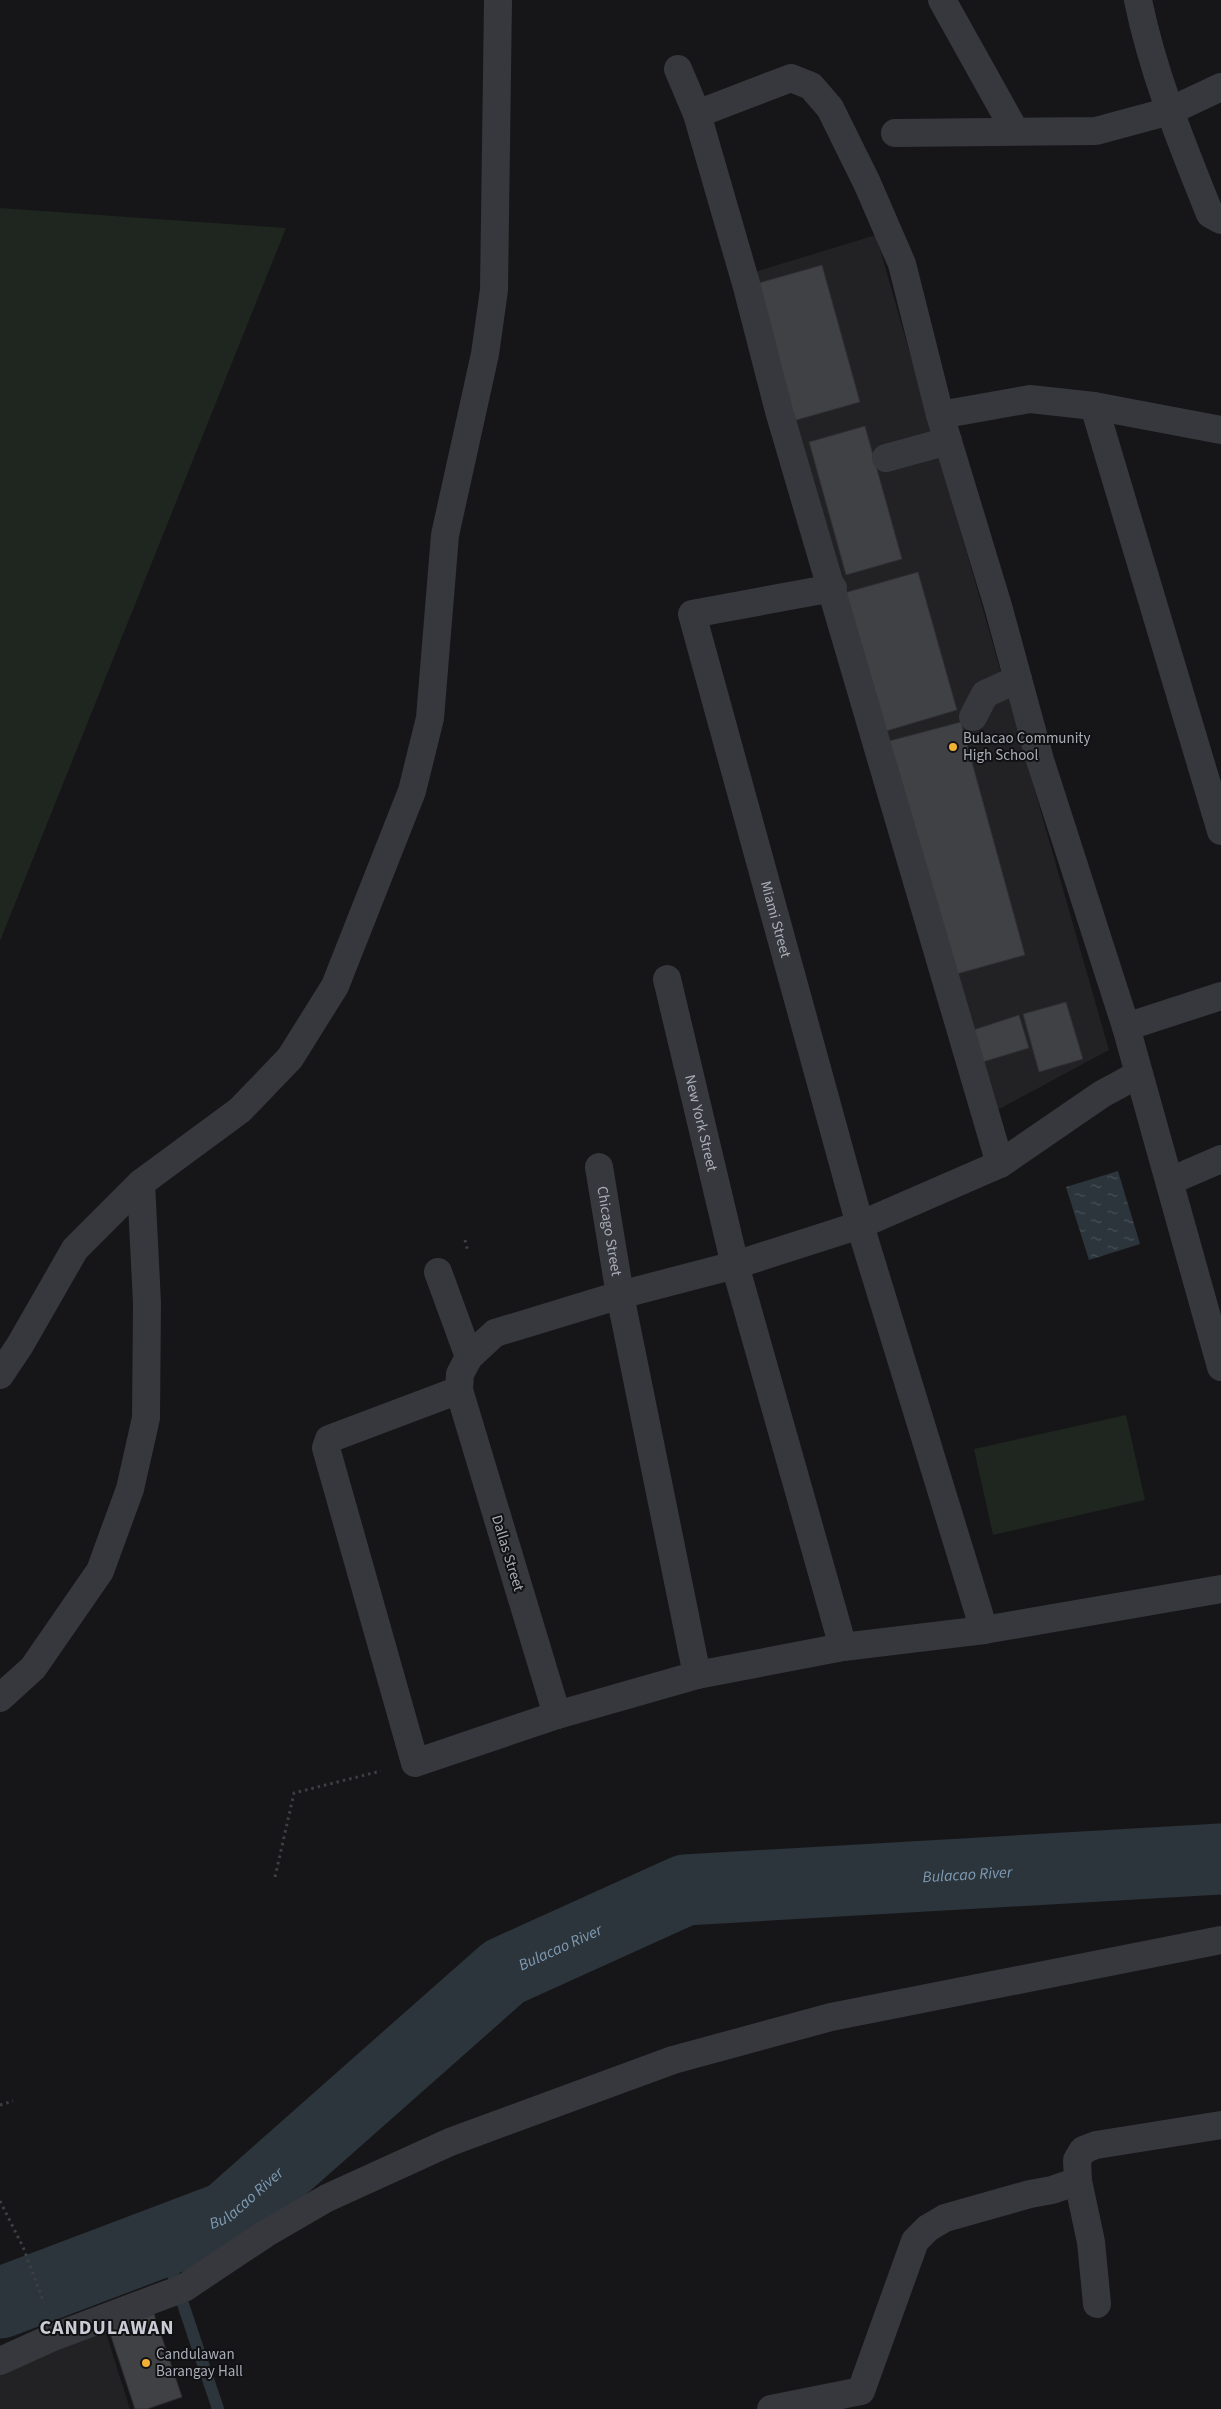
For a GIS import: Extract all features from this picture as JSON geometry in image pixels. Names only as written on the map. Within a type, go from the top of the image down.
[{"type":"street","points":[[0,1376],[20,1346],[75,1249],[140,1183],[240,1110],[290,1058],[336,986],[412,792],[430,718],[445,535],[485,354],[494,290],[498,0]]},
{"type":"street","points":[[942,0],[1015,131]]},
{"type":"street","points":[[1138,0],[1146,43],[1170,111],[1210,214],[1221,220]]},
{"type":"street","points":[[678,68],[697,114],[747,287],[779,411],[833,588],[1000,1164]]},
{"type":"street","points":[[697,114],[791,78],[811,86],[830,108],[867,183],[902,264],[940,415],[998,606],[1040,760],[1126,1027],[1221,1367]]},
{"type":"street","points":[[895,133],[1096,131],[1170,111],[1221,87]]},
{"type":"street","points":[[940,415],[1030,399],[1094,406],[1221,430]]},
{"type":"street","points":[[1094,406],[1221,831]]},
{"type":"street","points":[[886,458],[948,441]]},
{"type":"street","name":"Miami Street","points":[[833,588],[692,614],[860,1225],[984,1630]]},
{"type":"street","points":[[973,717],[985,694],[1018,679]]},
{"type":"street","name":"New York Street","points":[[667,980],[735,1265],[843,1648]]},
{"type":"street","points":[[1126,1027],[1221,996]]},
{"type":"street","points":[[1139,1074],[1102,1094],[1000,1164],[860,1225],[735,1265],[620,1295],[495,1333],[469,1357],[460,1374],[459,1390],[329,1439],[326,1448],[415,1763],[557,1715],[696,1675],[843,1648],[984,1630],[1221,1589]]},
{"type":"street","points":[[1170,1181],[1221,1159]]},
{"type":"street","name":"Chicago Street","points":[[599,1167],[620,1295],[696,1675]]},
{"type":"street","points":[[0,1698],[33,1668],[100,1571],[130,1489],[146,1418],[147,1303],[140,1183]]},
{"type":"street","points":[[438,1272],[469,1357]]},
{"type":"street","name":"Dallas Street","points":[[459,1390],[557,1715]]},
{"type":"street","points":[[0,2361],[51,2338],[176,2292],[264,2234],[327,2198],[450,2142],[673,2060],[831,2018],[1221,1940]]},
{"type":"street","points":[[1097,2304],[1090,2242],[1078,2181],[1077,2160],[1083,2150],[1221,2125]]},
{"type":"street","points":[[770,2409],[858,2400],[915,2241],[928,2228],[945,2218],[1030,2194],[1052,2190],[1078,2181]]},
{"type":"path","points":[[275,1877],[294,1793],[415,1763]]},
{"type":"path","points":[[0,2105],[14,2101]]},
{"type":"path","points":[[0,2201],[23,2247],[44,2299]]},
{"type":"shaded area","points":[[0,208],[286,228],[0,941]]},
{"type":"shaded area","name":"Bulacao Community High School","points":[[876,235],[1109,1050],[988,1115],[748,274]]},
{"type":"shaded area","points":[[1126,1415],[1145,1500],[993,1535],[974,1449]]},
{"type":"shaded area","points":[[105,2330],[130,2409],[0,2409],[0,2375]]},
{"type":"water","points":[[1118,1171],[1140,1244],[1089,1260],[1066,1187]]},
{"type":"building","points":[[822,265],[860,402],[793,421],[755,284]]},
{"type":"building","points":[[865,426],[902,559],[846,575],[809,442]]},
{"type":"building","points":[[918,572],[957,710],[883,732],[844,593]]},
{"type":"building","points":[[961,722],[1025,955],[953,975],[889,741]]},
{"type":"building","points":[[1066,1002],[1083,1059],[1039,1072],[1023,1014]]},
{"type":"building","points":[[1019,1015],[1029,1048],[976,1064],[967,1032]]},
{"type":"building","name":"Candulawan Barangay Hall","points":[[154,2314],[182,2397],[147,2409],[135,2409],[109,2330]]},
{"type":"waterway","name":"Bulacao River","points":[[0,2303],[227,2217],[504,1972],[685,1890],[1221,1859]]},
{"type":"waterway","points":[[162,2241],[218,2409]]},
{"type":"place","name":"Bulacao Community High School","points":[[953,747]]},
{"type":"place","name":"Candulawan Barangay Hall","points":[[146,2363]]},
{"type":"district","name":"CANDULAWAN","points":[[107,2327]]}]
